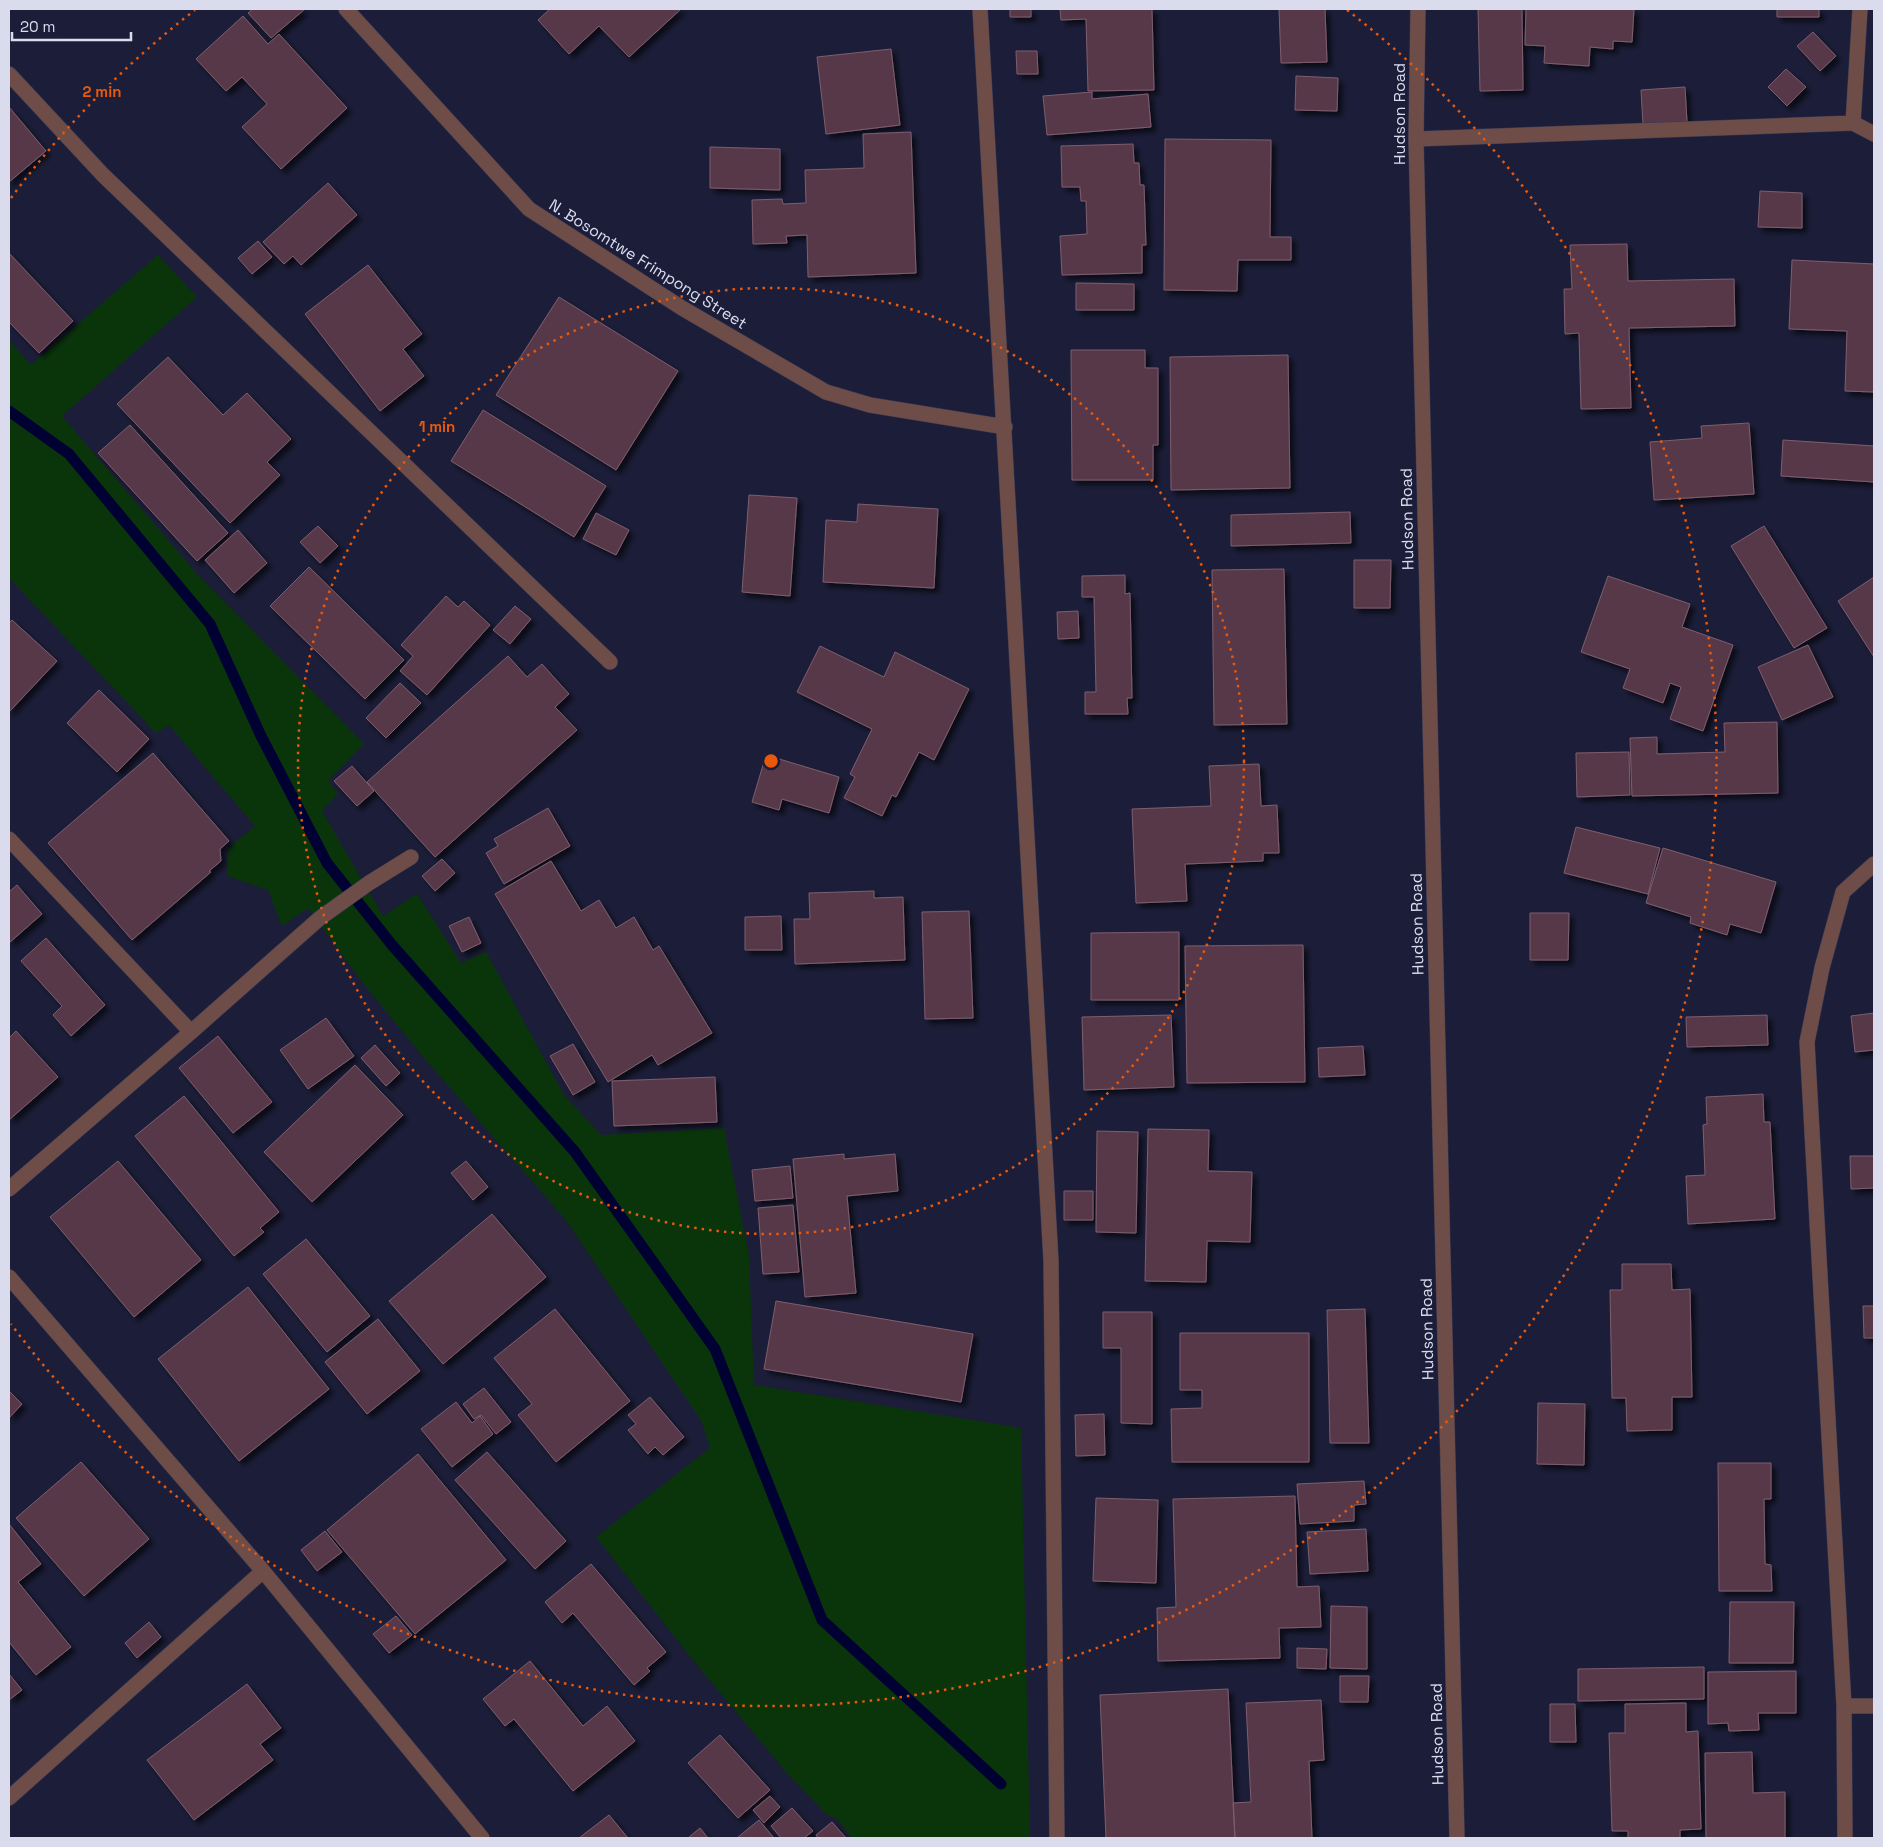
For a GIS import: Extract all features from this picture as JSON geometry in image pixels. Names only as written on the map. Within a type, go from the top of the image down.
[{"type":"street","name":"N. Bosomtwe Frimpong Street","points":[[346,9],[529,209],[682,308],[826,392],[870,405],[1005,427]]},
{"type":"street","points":[[980,9],[1051,1260],[1057,1838]]},
{"type":"street","name":"Hudson Road","points":[[1418,9],[1416,139],[1458,1838]]},
{"type":"street","points":[[1853,123],[1860,9]]},
{"type":"street","points":[[9,74],[103,175],[610,662]]},
{"type":"street","points":[[1416,139],[1853,123],[1874,134]]},
{"type":"street","points":[[9,839],[191,1032]]},
{"type":"street","points":[[9,1189],[320,918],[369,882],[411,857]]},
{"type":"street","points":[[1845,1838],[1844,1706],[1807,1042],[1822,968],[1843,892],[1874,864]]},
{"type":"street","points":[[9,1277],[263,1571],[482,1838]]},
{"type":"street","points":[[9,1798],[263,1571]]},
{"type":"street","points":[[1844,1706],[1874,1706]]},
{"type":"green space","points":[[158,255],[197,297],[62,416],[197,574],[364,744],[328,781],[338,794],[322,811],[383,916],[417,894],[461,963],[486,952],[564,1095],[601,1135],[724,1128],[749,1256],[754,1385],[1021,1428],[1030,1838],[852,1838],[837,1819],[826,1814],[786,1772],[697,1665],[596,1537],[710,1448],[701,1420],[565,1219],[425,1059],[362,982],[308,908],[282,926],[268,890],[227,876],[229,850],[235,842],[255,826],[169,725],[156,733],[9,578],[9,340],[31,365]]},
{"type":"building","points":[[253,9],[305,9],[271,38],[248,13]]},
{"type":"building","points":[[550,9],[681,9],[629,57],[599,26],[569,54],[538,20]]},
{"type":"building","points":[[1010,9],[1031,9],[1031,17],[1010,17]]},
{"type":"building","points":[[1060,9],[1152,9],[1154,90],[1088,91],[1086,19],[1061,20]]},
{"type":"building","points":[[1279,9],[1325,9],[1327,62],[1281,63]]},
{"type":"building","points":[[1478,9],[1522,9],[1523,90],[1480,91]]},
{"type":"building","points":[[1526,9],[1634,9],[1632,42],[1613,41],[1613,49],[1590,47],[1589,66],[1544,63],[1545,46],[1525,45]]},
{"type":"building","points":[[1777,9],[1819,9],[1819,17],[1777,17]]},
{"type":"building","points":[[243,16],[268,44],[279,34],[347,108],[281,169],[242,127],[267,104],[242,77],[226,91],[196,59]]},
{"type":"building","points":[[1813,32],[1836,56],[1820,71],[1797,46]]},
{"type":"building","points":[[891,49],[900,125],[826,134],[817,57]]},
{"type":"building","points":[[1016,51],[1037,51],[1038,74],[1017,74]]},
{"type":"building","points":[[1786,69],[1806,87],[1787,106],[1768,87]]},
{"type":"building","points":[[1296,76],[1338,78],[1337,111],[1295,110]]},
{"type":"building","points":[[1685,87],[1687,122],[1643,125],[1641,90]]},
{"type":"building","points":[[1092,92],[1092,99],[1148,94],[1151,127],[1047,135],[1043,96]]},
{"type":"building","points":[[9,107],[46,151],[9,182]]},
{"type":"building","points":[[911,132],[916,273],[808,277],[807,235],[786,236],[787,243],[753,244],[752,200],[782,199],[783,204],[806,203],[805,170],[864,168],[863,134]]},
{"type":"building","points":[[1165,139],[1271,140],[1270,237],[1291,237],[1291,260],[1238,260],[1237,291],[1164,290]]},
{"type":"building","points":[[1133,144],[1134,163],[1139,163],[1140,185],[1144,185],[1146,245],[1142,245],[1142,273],[1062,275],[1060,236],[1087,234],[1086,201],[1081,201],[1080,187],[1062,187],[1061,146]]},
{"type":"building","points":[[710,147],[780,149],[780,190],[710,188]]},
{"type":"building","points":[[328,183],[357,215],[301,265],[293,256],[284,264],[263,242]]},
{"type":"building","points":[[1760,191],[1802,193],[1802,228],[1758,227]]},
{"type":"building","points":[[258,241],[272,257],[252,274],[238,258]]},
{"type":"building","points":[[1627,244],[1628,281],[1734,279],[1735,326],[1629,328],[1631,408],[1581,409],[1579,333],[1565,334],[1564,289],[1572,289],[1570,245]]},
{"type":"building","points":[[9,253],[73,321],[39,353],[9,322]]},
{"type":"building","points":[[1792,260],[1874,264],[1874,392],[1845,391],[1847,331],[1789,329]]},
{"type":"building","points":[[368,265],[422,334],[403,349],[424,376],[380,411],[305,314]]},
{"type":"building","points":[[1076,283],[1134,284],[1134,310],[1076,310]]},
{"type":"building","points":[[559,297],[678,371],[616,470],[496,395]]},
{"type":"building","points":[[1071,350],[1145,350],[1145,368],[1158,368],[1158,445],[1153,445],[1153,480],[1072,480]]},
{"type":"building","points":[[1288,355],[1290,488],[1171,490],[1170,357]]},
{"type":"building","points":[[168,357],[223,415],[247,393],[291,439],[267,462],[280,475],[230,523],[117,404]]},
{"type":"building","points":[[483,410],[606,486],[574,537],[451,461]]},
{"type":"building","points":[[1749,423],[1754,494],[1654,500],[1650,442],[1702,438],[1701,426]]},
{"type":"building","points":[[130,425],[228,533],[197,561],[98,453]]},
{"type":"building","points":[[1783,440],[1874,446],[1874,482],[1781,476]]},
{"type":"building","points":[[749,495],[797,498],[790,596],[742,592]]},
{"type":"building","points":[[858,504],[938,509],[934,588],[823,582],[826,520],[857,522]]},
{"type":"building","points":[[1350,512],[1351,543],[1231,546],[1231,515]]},
{"type":"building","points":[[596,513],[629,530],[616,555],[583,539]]},
{"type":"building","points":[[318,526],[338,546],[320,563],[300,542]]},
{"type":"building","points":[[1764,526],[1827,628],[1794,648],[1731,546]]},
{"type":"building","points":[[238,530],[267,563],[234,593],[205,560]]},
{"type":"building","points":[[1354,560],[1391,560],[1390,608],[1354,608]]},
{"type":"building","points":[[309,567],[404,660],[365,699],[270,606]]},
{"type":"building","points":[[1284,569],[1287,724],[1214,725],[1212,570]]},
{"type":"building","points":[[1125,575],[1125,594],[1130,593],[1132,698],[1127,698],[1128,714],[1085,714],[1085,692],[1096,692],[1094,597],[1082,597],[1082,576]]},
{"type":"building","points":[[1608,576],[1690,604],[1682,627],[1733,645],[1703,731],[1670,719],[1681,687],[1670,683],[1663,703],[1623,688],[1630,669],[1581,652]]},
{"type":"building","points":[[1874,577],[1874,657],[1838,601]]},
{"type":"building","points":[[446,596],[458,607],[464,601],[490,625],[427,695],[400,671],[413,656],[401,645]]},
{"type":"building","points":[[515,606],[531,619],[510,644],[493,630]]},
{"type":"building","points":[[1078,611],[1079,638],[1058,639],[1057,612]]},
{"type":"building","points":[[12,620],[57,661],[9,712],[9,623]]},
{"type":"building","points":[[1808,645],[1833,697],[1782,720],[1758,667]]},
{"type":"building","points":[[820,646],[884,677],[895,652],[969,689],[934,760],[919,752],[896,797],[892,795],[882,816],[844,798],[855,777],[850,774],[872,729],[797,692]]},
{"type":"building","points":[[508,656],[527,677],[542,664],[569,694],[555,707],[577,730],[435,857],[367,782]]},
{"type":"building","points":[[400,683],[421,703],[386,738],[366,718]]},
{"type":"building","points":[[99,690],[149,739],[117,772],[67,723]]},
{"type":"building","points":[[1777,722],[1778,793],[1632,796],[1630,738],[1657,737],[1657,754],[1725,752],[1724,723]]},
{"type":"building","points":[[1629,752],[1630,795],[1577,797],[1576,753]]},
{"type":"building","points":[[153,753],[229,841],[220,849],[221,861],[209,871],[211,872],[132,940],[48,843]]},
{"type":"building","points":[[766,755],[839,777],[829,813],[782,799],[779,810],[752,802]]},
{"type":"building","points":[[1259,764],[1261,806],[1277,805],[1279,853],[1263,853],[1263,861],[1185,864],[1187,901],[1136,903],[1132,809],[1211,806],[1209,766]]},
{"type":"building","points":[[352,766],[374,791],[357,806],[334,781]]},
{"type":"building","points":[[548,808],[570,846],[504,884],[486,853],[498,846],[494,839]]},
{"type":"building","points":[[1576,827],[1660,848],[1648,894],[1564,873]]},
{"type":"building","points":[[1663,848],[1776,882],[1761,933],[1730,924],[1727,935],[1690,923],[1691,917],[1646,903]]},
{"type":"building","points":[[442,859],[455,873],[435,891],[422,876]]},
{"type":"building","points":[[551,861],[581,911],[599,900],[616,928],[634,917],[653,950],[659,946],[712,1033],[658,1065],[652,1055],[608,1082],[495,894]]},
{"type":"building","points":[[17,885],[42,914],[9,943],[9,892]]},
{"type":"building","points":[[874,891],[874,898],[903,897],[905,960],[795,964],[794,919],[810,919],[809,893]]},
{"type":"building","points":[[969,911],[973,1018],[925,1019],[922,912]]},
{"type":"building","points":[[1530,913],[1569,913],[1568,960],[1530,960]]},
{"type":"building","points":[[781,916],[782,950],[745,950],[745,917]]},
{"type":"building","points":[[469,917],[481,943],[462,952],[449,926]]},
{"type":"building","points":[[1179,932],[1179,1000],[1091,1000],[1091,933]]},
{"type":"building","points":[[46,938],[105,1005],[71,1036],[53,1015],[62,1006],[21,961]]},
{"type":"building","points":[[1303,945],[1305,1082],[1187,1083],[1185,946]]},
{"type":"building","points":[[1874,1013],[1874,1050],[1855,1052],[1851,1016]]},
{"type":"building","points":[[1171,1015],[1174,1087],[1084,1090],[1082,1017]]},
{"type":"building","points":[[1767,1015],[1768,1045],[1687,1047],[1686,1017]]},
{"type":"building","points":[[326,1018],[354,1056],[308,1089],[280,1050]]},
{"type":"building","points":[[16,1031],[58,1077],[9,1120],[9,1038]]},
{"type":"building","points":[[218,1036],[272,1102],[233,1133],[179,1068]]},
{"type":"building","points":[[573,1044],[595,1082],[573,1095],[550,1056]]},
{"type":"building","points":[[375,1045],[400,1073],[386,1086],[361,1058]]},
{"type":"building","points":[[1363,1046],[1365,1075],[1319,1077],[1318,1048]]},
{"type":"building","points":[[355,1065],[403,1115],[312,1202],[264,1152]]},
{"type":"building","points":[[715,1077],[717,1122],[614,1126],[612,1081]]},
{"type":"building","points":[[1763,1094],[1764,1122],[1770,1122],[1775,1219],[1688,1224],[1686,1176],[1705,1175],[1703,1125],[1707,1124],[1706,1097]]},
{"type":"building","points":[[184,1096],[279,1212],[260,1228],[264,1232],[234,1256],[135,1136]]},
{"type":"building","points":[[1148,1129],[1209,1130],[1208,1171],[1252,1172],[1250,1242],[1207,1241],[1206,1282],[1145,1281]]},
{"type":"building","points":[[1097,1131],[1138,1132],[1136,1233],[1096,1232]]},
{"type":"building","points":[[844,1154],[844,1159],[895,1154],[898,1191],[847,1196],[856,1293],[805,1297],[793,1159]]},
{"type":"building","points":[[1850,1156],[1874,1156],[1874,1188],[1851,1189]]},
{"type":"building","points":[[118,1161],[201,1260],[134,1317],[50,1217]]},
{"type":"building","points":[[466,1161],[488,1187],[473,1200],[451,1173]]},
{"type":"building","points":[[790,1166],[793,1198],[755,1201],[752,1170]]},
{"type":"building","points":[[1064,1191],[1093,1191],[1093,1220],[1064,1220]]},
{"type":"building","points":[[793,1205],[799,1272],[763,1274],[758,1208]]},
{"type":"building","points":[[492,1214],[546,1277],[443,1364],[389,1301]]},
{"type":"building","points":[[306,1239],[370,1316],[327,1352],[263,1274]]},
{"type":"building","points":[[1622,1264],[1671,1264],[1672,1290],[1690,1289],[1692,1397],[1672,1397],[1672,1430],[1627,1431],[1626,1398],[1612,1398],[1610,1290],[1622,1290]]},
{"type":"building","points":[[248,1287],[329,1389],[239,1461],[158,1359]]},
{"type":"building","points":[[776,1301],[973,1334],[961,1402],[764,1369]]},
{"type":"building","points":[[1863,1306],[1874,1306],[1874,1338],[1864,1338]]},
{"type":"building","points":[[555,1309],[630,1401],[556,1462],[518,1415],[532,1404],[494,1358]]},
{"type":"building","points":[[1365,1309],[1369,1443],[1330,1443],[1327,1310]]},
{"type":"building","points":[[1103,1312],[1152,1312],[1152,1424],[1121,1423],[1121,1348],[1103,1348]]},
{"type":"building","points":[[378,1319],[420,1371],[367,1414],[325,1362]]},
{"type":"building","points":[[1180,1333],[1309,1333],[1309,1462],[1172,1462],[1171,1409],[1202,1408],[1202,1390],[1180,1390]]},
{"type":"building","points":[[484,1388],[511,1422],[496,1434],[481,1415],[474,1419],[463,1404]]},
{"type":"building","points":[[9,1391],[22,1404],[9,1418]]},
{"type":"building","points":[[650,1397],[684,1437],[663,1455],[655,1447],[648,1454],[628,1430],[636,1424],[628,1415]]},
{"type":"building","points":[[456,1402],[472,1423],[480,1416],[493,1434],[452,1467],[421,1429]]},
{"type":"building","points":[[1538,1403],[1585,1404],[1584,1465],[1537,1464]]},
{"type":"building","points":[[1104,1414],[1105,1455],[1076,1456],[1075,1415]]},
{"type":"building","points":[[487,1452],[566,1541],[535,1569],[455,1480]]},
{"type":"building","points":[[418,1454],[506,1560],[415,1634],[327,1530]]},
{"type":"building","points":[[81,1462],[149,1539],[84,1596],[16,1518]]},
{"type":"building","points":[[1718,1463],[1771,1463],[1771,1499],[1764,1499],[1765,1564],[1771,1565],[1772,1591],[1719,1591]]},
{"type":"building","points":[[1364,1481],[1366,1504],[1354,1505],[1354,1521],[1300,1524],[1297,1484]]},
{"type":"building","points":[[1295,1496],[1297,1587],[1319,1586],[1321,1627],[1279,1628],[1280,1658],[1158,1661],[1157,1608],[1176,1607],[1173,1499]]},
{"type":"building","points":[[1096,1498],[1158,1500],[1156,1583],[1093,1581]]},
{"type":"building","points":[[9,1524],[41,1564],[18,1582],[71,1647],[36,1675],[9,1642]]},
{"type":"building","points":[[1366,1529],[1368,1571],[1310,1574],[1307,1532]]},
{"type":"building","points":[[325,1531],[342,1552],[317,1571],[301,1550]]},
{"type":"building","points":[[591,1564],[666,1652],[647,1668],[650,1671],[634,1685],[573,1613],[562,1623],[545,1602]]},
{"type":"building","points":[[1730,1602],[1794,1602],[1793,1663],[1729,1663]]},
{"type":"building","points":[[1331,1606],[1367,1607],[1367,1669],[1330,1668]]},
{"type":"building","points":[[396,1616],[412,1635],[389,1653],[373,1634]]},
{"type":"building","points":[[149,1622],[161,1637],[137,1658],[125,1643]]},
{"type":"building","points":[[1297,1648],[1327,1649],[1326,1669],[1297,1668]]},
{"type":"building","points":[[530,1661],[583,1726],[607,1706],[635,1741],[573,1791],[514,1719],[505,1726],[483,1699]]},
{"type":"building","points":[[1704,1667],[1704,1699],[1578,1701],[1578,1669]]},
{"type":"building","points":[[1796,1671],[1796,1713],[1758,1713],[1759,1730],[1729,1731],[1728,1723],[1708,1724],[1708,1672]]},
{"type":"building","points":[[9,1674],[22,1690],[9,1700]]},
{"type":"building","points":[[1340,1676],[1369,1676],[1368,1702],[1340,1702]]},
{"type":"building","points":[[247,1684],[281,1728],[260,1744],[273,1760],[194,1820],[147,1760]]},
{"type":"building","points":[[1228,1689],[1235,1838],[1106,1838],[1100,1695]]},
{"type":"building","points":[[1321,1700],[1324,1760],[1309,1761],[1312,1838],[1235,1838],[1233,1803],[1251,1802],[1246,1703]]},
{"type":"building","points":[[1686,1703],[1686,1732],[1698,1731],[1701,1829],[1680,1830],[1680,1838],[1628,1838],[1628,1831],[1612,1831],[1609,1733],[1625,1733],[1625,1704]]},
{"type":"building","points":[[1550,1704],[1575,1704],[1576,1742],[1550,1742]]},
{"type":"building","points":[[720,1735],[770,1790],[738,1818],[688,1763]]},
{"type":"building","points":[[1752,1752],[1753,1793],[1785,1792],[1785,1838],[1706,1838],[1705,1753]]},
{"type":"building","points":[[770,1796],[780,1807],[764,1823],[753,1810]]},
{"type":"building","points":[[792,1808],[813,1831],[804,1838],[781,1838],[771,1826]]},
{"type":"building","points":[[609,1815],[628,1838],[579,1838]]},
{"type":"building","points":[[759,1820],[774,1838],[737,1838]]},
{"type":"building","points":[[832,1822],[846,1838],[818,1838],[816,1835]]},
{"type":"building","points":[[700,1828],[708,1838],[688,1838]]},
{"type":"waterway","points":[[9,411],[69,454],[210,624],[261,736],[327,863],[392,945],[575,1152],[715,1349],[822,1620],[1001,1784]]}]
